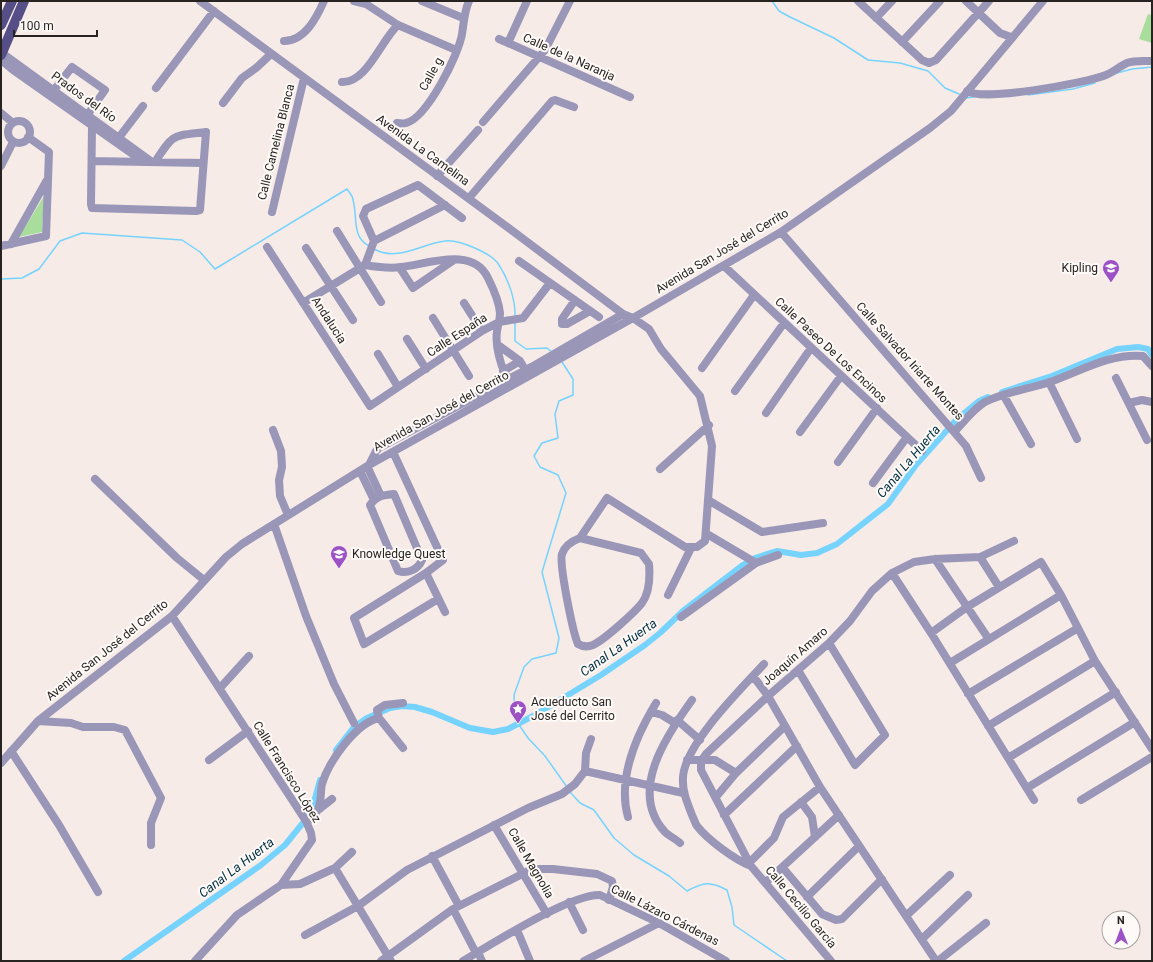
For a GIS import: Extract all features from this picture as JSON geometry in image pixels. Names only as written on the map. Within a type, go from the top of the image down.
[{"type":"main road","points":[[1,25],[12,1]]},
{"type":"main road","points":[[1,56],[24,1]]},
{"type":"street","name":"Avenida La Camelina","points":[[200,1],[469,198],[622,314],[633,318],[649,330],[661,349],[700,396],[709,426],[712,446],[707,534]]},
{"type":"street","points":[[284,41],[293,40],[310,26],[324,1]]},
{"type":"street","points":[[354,1],[372,7],[398,25],[456,50]]},
{"type":"street","points":[[422,1],[463,18]]},
{"type":"street","name":"Calle g","points":[[397,123],[406,124],[413,120],[429,102],[446,75],[462,34],[463,18],[469,1]]},
{"type":"street","points":[[508,43],[527,1]]},
{"type":"street","points":[[483,122],[540,57],[570,1]]},
{"type":"street","points":[[858,1],[922,60],[929,63],[936,60],[989,1]]},
{"type":"street","points":[[876,18],[892,1]]},
{"type":"street","points":[[902,42],[940,1]]},
{"type":"street","points":[[966,1],[1000,33],[1012,37]]},
{"type":"street","name":"Avenida San José del Cerrito","points":[[561,353],[633,318],[781,232],[930,128],[951,111],[1043,1]]},
{"type":"street","points":[[156,88],[214,12]]},
{"type":"street","points":[[342,82],[347,82],[358,78],[373,60],[390,33],[398,25]]},
{"type":"street","points":[[1000,33],[1004,46]]},
{"type":"street","name":"Calle de la Naranja","points":[[499,39],[630,97]]},
{"type":"street","points":[[223,103],[242,78],[272,54]]},
{"type":"street","name":"Prados del Río","points":[[1,56],[54,90],[86,117],[118,140]]},
{"type":"street","points":[[1,56],[12,70],[86,117],[92,126],[118,140],[150,162]]},
{"type":"street","points":[[967,91],[972,94],[986,95],[1072,85],[1107,75],[1127,63],[1152,61]]},
{"type":"street","points":[[54,90],[72,67],[104,90],[86,117]]},
{"type":"street","name":"Calle Camelina Blanca","points":[[272,212],[304,78]]},
{"type":"street","points":[[469,198],[552,101],[555,100],[574,107]]},
{"type":"street","points":[[118,140],[143,106]]},
{"type":"street","points":[[1,114],[13,123]]},
{"type":"street","points":[[8,133],[10,125],[13,123],[20,122],[26,125],[29,131],[28,138],[20,143],[13,142]]},
{"type":"street","points":[[1,125],[13,142]]},
{"type":"street","points":[[92,126],[92,208],[200,210],[206,132],[177,135],[170,140],[150,162]]},
{"type":"street","points":[[437,176],[478,130]]},
{"type":"street","points":[[1,246],[46,236],[49,152],[28,138]]},
{"type":"street","points":[[1,166],[13,142]]},
{"type":"street","points":[[92,161],[203,163]]},
{"type":"street","points":[[11,244],[48,179]]},
{"type":"street","points":[[303,303],[362,266],[369,256],[374,242],[363,216],[366,209],[418,185],[462,218]]},
{"type":"street","points":[[374,242],[445,205]]},
{"type":"street","points":[[337,232],[362,266],[381,302]]},
{"type":"street","name":"Calle Salvador Iriarte Montes","points":[[781,232],[952,429],[985,402],[1049,382],[1112,358],[1128,354],[1143,356],[1152,366]]},
{"type":"street","name":"Andalucia","points":[[267,247],[370,406]]},
{"type":"street","points":[[306,248],[353,320]]},
{"type":"street","points":[[362,266],[400,268],[437,260],[466,260],[478,265],[487,276],[503,321],[497,331],[498,345],[503,371],[511,382]]},
{"type":"street","points":[[400,268],[413,288],[454,260]]},
{"type":"street","points":[[519,261],[599,317]]},
{"type":"street","name":"Calle Paseo De Los Encinos","points":[[724,266],[922,451]]},
{"type":"street","name":"Calle España","points":[[370,406],[482,331],[503,321],[520,319],[525,316],[550,283]]},
{"type":"street","points":[[702,368],[754,295]]},
{"type":"street","points":[[575,300],[562,319],[562,324],[568,324],[590,311]]},
{"type":"street","points":[[464,302],[482,331]]},
{"type":"street","name":"Avenida San José del Cerrito","points":[[1,763],[38,721],[172,616],[204,580],[242,544],[366,467],[561,353],[622,314]]},
{"type":"street","points":[[434,318],[469,376]]},
{"type":"street","points":[[735,390],[784,323]]},
{"type":"street","points":[[407,339],[426,369]]},
{"type":"street","points":[[498,345],[520,361],[527,372]]},
{"type":"street","points":[[766,413],[811,348]]},
{"type":"street","points":[[378,354],[398,388]]},
{"type":"street","points":[[503,371],[520,361]]},
{"type":"street","points":[[800,432],[841,376]]},
{"type":"street","points":[[1116,378],[1147,440]]},
{"type":"street","name":"Avenida San José del Cerrito","points":[[366,467],[379,448],[511,382]]},
{"type":"street","points":[[1049,382],[1077,439]]},
{"type":"street","points":[[1004,396],[1031,444]]},
{"type":"street","points":[[1129,403],[1142,400],[1152,402]]},
{"type":"street","points":[[838,462],[877,408]]},
{"type":"street","points":[[660,469],[709,426]]},
{"type":"street","points":[[952,429],[966,446],[981,478]]},
{"type":"street","points":[[273,430],[281,451],[282,467],[279,480],[280,496],[288,516]]},
{"type":"street","points":[[873,483],[907,437]]},
{"type":"street","points":[[379,448],[378,455],[384,457]]},
{"type":"street","points":[[393,452],[443,560],[426,573],[354,618],[364,644],[438,599]]},
{"type":"street","points":[[366,467],[377,498]]},
{"type":"street","points":[[95,479],[177,558],[204,580]]},
{"type":"street","points":[[394,494],[422,560],[420,564],[412,571],[403,573],[398,570],[370,505],[377,498],[394,494]]},
{"type":"street","points":[[580,538],[641,553],[649,564],[650,577],[647,592],[642,602],[602,640],[592,646],[583,647],[578,644],[575,637],[567,601],[562,556],[565,548],[580,538],[607,498],[685,547],[691,548],[702,545],[707,534],[753,561]]},
{"type":"street","points":[[708,500],[762,532],[823,523]]},
{"type":"street","points":[[274,524],[306,616],[334,684],[354,723]]},
{"type":"street","name":"Joaquín Amaro","points":[[701,761],[706,754],[768,696],[830,644],[850,622],[872,591],[892,573],[914,562],[935,559],[980,557],[1014,541]]},
{"type":"street","points":[[668,595],[691,548]]},
{"type":"street","points":[[681,617],[753,561],[778,555]]},
{"type":"street","points":[[980,557],[999,587]]},
{"type":"street","points":[[935,559],[988,638]]},
{"type":"street","points":[[931,633],[967,607],[1041,562],[1061,595],[1095,661],[1152,748]]},
{"type":"street","points":[[426,573],[445,612]]},
{"type":"street","points":[[892,573],[950,663],[1034,800]]},
{"type":"street","points":[[950,663],[988,638],[1061,595]]},
{"type":"street","name":"Calle Francisco López","points":[[172,616],[306,821],[312,840],[281,885],[237,915],[195,961]]},
{"type":"street","points":[[968,694],[1078,628]]},
{"type":"street","points":[[798,670],[855,765],[885,735],[830,644]]},
{"type":"street","points":[[220,688],[249,656]]},
{"type":"street","points":[[988,726],[1095,661]]},
{"type":"street","name":"Calle Cecilio García","points":[[764,664],[715,719],[687,760],[683,776],[683,793],[697,826],[740,862],[750,864],[831,961]]},
{"type":"street","points":[[753,676],[768,696],[820,787],[937,961],[986,923]]},
{"type":"street","points":[[1008,758],[1116,692]]},
{"type":"street","points":[[680,843],[665,832],[652,810],[649,784],[654,765],[676,722],[692,700]]},
{"type":"street","points":[[318,810],[323,783],[331,764],[353,734],[378,714],[385,705],[403,703]]},
{"type":"street","points":[[628,818],[624,804],[625,779],[630,757],[656,703]]},
{"type":"street","points":[[651,712],[662,715],[676,722],[700,740]]},
{"type":"street","points":[[378,714],[403,748]]},
{"type":"street","points":[[38,721],[70,723],[83,727],[114,727],[124,730],[161,798],[151,823],[151,845]]},
{"type":"street","points":[[1027,788],[1135,722]]},
{"type":"street","points":[[716,797],[736,773],[785,726]]},
{"type":"street","points":[[209,760],[248,731]]},
{"type":"street","points":[[305,935],[358,906],[407,870],[432,856],[528,808],[562,794],[575,784],[585,771],[586,753],[591,739]]},
{"type":"street","points":[[724,815],[797,746]]},
{"type":"street","points":[[11,751],[59,825],[98,892]]},
{"type":"street","points":[[1081,800],[1152,757]]},
{"type":"street","points":[[687,760],[720,761],[736,773]]},
{"type":"street","points":[[701,761],[701,770],[750,864],[774,838],[783,817],[820,787]]},
{"type":"street","points":[[585,771],[649,784],[683,793]]},
{"type":"street","points":[[306,821],[332,799]]},
{"type":"street","points":[[801,802],[812,817],[815,837]]},
{"type":"street","points":[[766,882],[839,815]]},
{"type":"street","name":"Calle Magnolia","points":[[494,825],[547,914]]},
{"type":"street","points":[[807,897],[859,846]]},
{"type":"street","points":[[281,885],[300,884],[334,868],[352,852]]},
{"type":"street","points":[[432,856],[482,961]]},
{"type":"street","points":[[334,868],[358,906],[387,960],[456,907],[532,869],[553,869],[597,874],[612,881],[613,887],[609,900]]},
{"type":"street","points":[[783,868],[822,914],[836,920],[842,919],[882,879]]},
{"type":"street","points":[[907,915],[950,874]]},
{"type":"street","name":"Calle Lázaro Cárdenas","points":[[463,961],[569,902],[593,895],[600,895],[659,923],[726,961]]},
{"type":"street","points":[[922,939],[968,895]]},
{"type":"street","name":"Calle Magnolia","points":[[569,902],[583,930]]},
{"type":"street","points":[[584,961],[659,923]]},
{"type":"street","points":[[518,930],[530,961]]},
{"type":"green space","points":[[1148,14],[1152,15],[1152,43],[1139,39]]},
{"type":"green space","points":[[44,196],[42,232],[19,237]]},
{"type":"waterway","points":[[772,1],[779,11],[834,38],[868,60],[900,63],[928,71],[945,88],[959,94]]},
{"type":"waterway","points":[[1117,73],[1132,69],[1152,67]]},
{"type":"waterway","points":[[1028,95],[1073,89],[1095,83]]},
{"type":"waterway","points":[[966,98],[974,97]]},
{"type":"waterway","points":[[1,279],[22,278],[39,269],[60,241],[82,233],[182,240],[200,252],[215,269],[347,189],[353,199],[357,232],[363,242],[369,246]]},
{"type":"waterway","points":[[374,249],[383,253],[400,253],[445,241],[458,242],[474,248],[495,260],[499,265],[511,290],[515,317]]},
{"type":"waterway","points":[[515,323],[515,341],[526,349],[547,348],[552,352]]},
{"type":"waterway","name":"Canal La Huerta","points":[[1002,392],[1052,376],[1117,349],[1138,347],[1148,349],[1152,355]]},
{"type":"waterway","points":[[562,362],[573,379],[573,395],[559,401],[555,414],[558,438],[542,443],[534,456],[540,467],[558,475],[566,493],[542,572],[559,638],[556,653],[532,659],[524,667],[514,695],[515,719],[528,738],[545,756],[567,787]]},
{"type":"waterway","name":"Canal La Huerta","points":[[336,750],[354,727],[367,718],[390,708],[402,706],[415,707],[432,712],[470,728],[493,732],[508,729],[535,715],[601,675],[645,645],[683,611],[743,565],[755,558],[777,551],[801,555],[817,553],[837,544],[888,504],[916,465],[957,419],[979,401],[988,397]]},
{"type":"waterway","name":"Canal La Huerta","points":[[124,961],[261,865],[285,845],[311,813],[320,780]]},
{"type":"waterway","points":[[570,792],[580,803],[594,810],[614,838],[634,855],[669,876],[687,891],[703,884],[716,885],[727,890],[732,907],[734,925],[787,961]]},
{"type":"place","name":"Kipling","points":[[1111,283]]},
{"type":"place","name":"Knowledge Quest","points":[[339,569]]},
{"type":"place","name":"Acueducto San José del Cerrito","points":[[518,724]]}]
